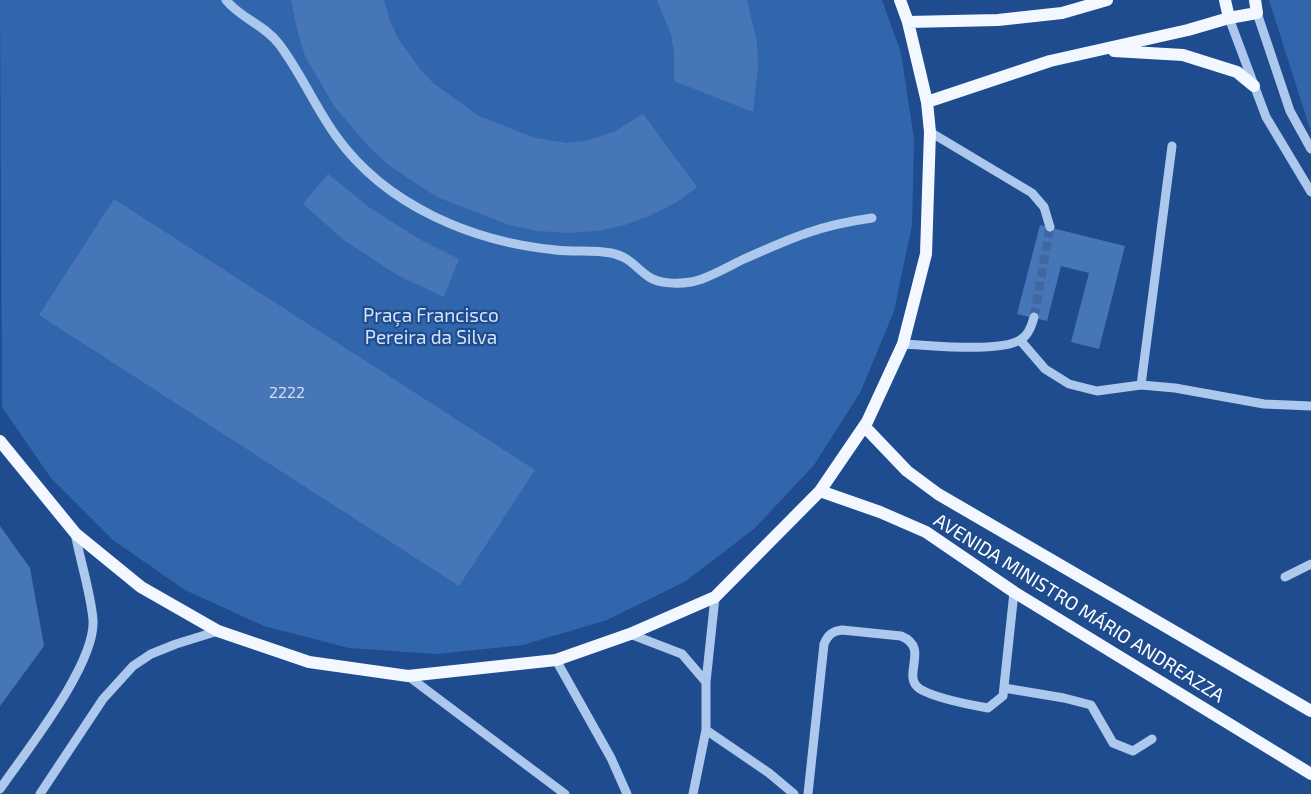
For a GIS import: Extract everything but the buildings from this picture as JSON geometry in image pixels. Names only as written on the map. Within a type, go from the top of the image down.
[{"type":"main road","points":[[0,441],[75,534],[140,587],[218,631],[309,662],[408,676],[556,660],[630,634],[715,597],[820,491],[864,426],[903,344],[926,254],[930,132],[927,102],[908,22],[900,0]]},
{"type":"main road","points":[[908,22],[998,20],[1062,13],[1091,3],[1107,0]]},
{"type":"main road","points":[[1225,0],[1229,18]]},
{"type":"main road","points":[[927,102],[1050,61],[1257,13],[1255,0]]},
{"type":"main road","points":[[1099,50],[1183,55],[1236,72],[1254,86]]},
{"type":"main road","name":"AVENIDA MINISTRO MÁRIO ANDREAZZA","points":[[864,426],[907,470],[938,494],[1311,711]]},
{"type":"main road","name":"AVENIDA MINISTRO MÁRIO ANDREAZZA","points":[[820,491],[880,512],[926,532],[1014,592],[1311,774]]},
{"type":"street","points":[[226,0],[232,8],[279,42],[336,136],[357,162],[398,197],[419,210],[496,240],[556,250],[608,253],[626,257],[650,278],[666,283],[692,282],[803,232],[839,222],[872,218]]},
{"type":"street","points":[[1257,13],[1290,111],[1311,149]]},
{"type":"street","points":[[1229,18],[1274,133],[1311,192]]},
{"type":"street","points":[[930,132],[1032,193],[1044,207],[1050,227]]},
{"type":"street","points":[[1141,385],[1172,146]]},
{"type":"street","points":[[903,344],[997,347],[1020,340],[1032,327],[1034,317]]},
{"type":"street","points":[[1020,340],[1045,369],[1069,384],[1097,391],[1141,385],[1175,388],[1264,404],[1311,406]]},
{"type":"street","points":[[0,789],[80,670],[90,644],[93,620],[75,534]]},
{"type":"street","points":[[1285,577],[1311,564]]},
{"type":"street","points":[[808,794],[824,644],[827,636],[833,631],[842,630],[901,636],[908,639],[914,645],[914,682],[920,689],[988,708],[1003,696],[1014,592]]},
{"type":"street","points":[[693,794],[706,730],[706,682],[715,597]]},
{"type":"street","points":[[40,794],[104,699],[133,666],[151,654],[218,631]]},
{"type":"street","points":[[630,634],[682,654],[706,682]]},
{"type":"street","points":[[556,660],[611,758],[627,794]]},
{"type":"street","points":[[408,676],[564,794]]},
{"type":"street","points":[[1004,688],[1064,698],[1091,705],[1112,743],[1133,751],[1152,739]]},
{"type":"street","points":[[706,730],[768,773],[794,794]]},
{"type":"green space","name":"Praça Francisco Pereira da Silva","points":[[0,0],[882,0],[901,53],[914,139],[912,225],[894,311],[861,391],[814,465],[755,528],[686,581],[607,620],[523,645],[436,654],[349,648],[264,626],[185,590],[113,540],[51,478],[2,407]]},
{"type":"green space","points":[[1269,0],[1311,0],[1311,132]]},
{"type":"tunnel","points":[[1034,317],[1050,227]]}]
